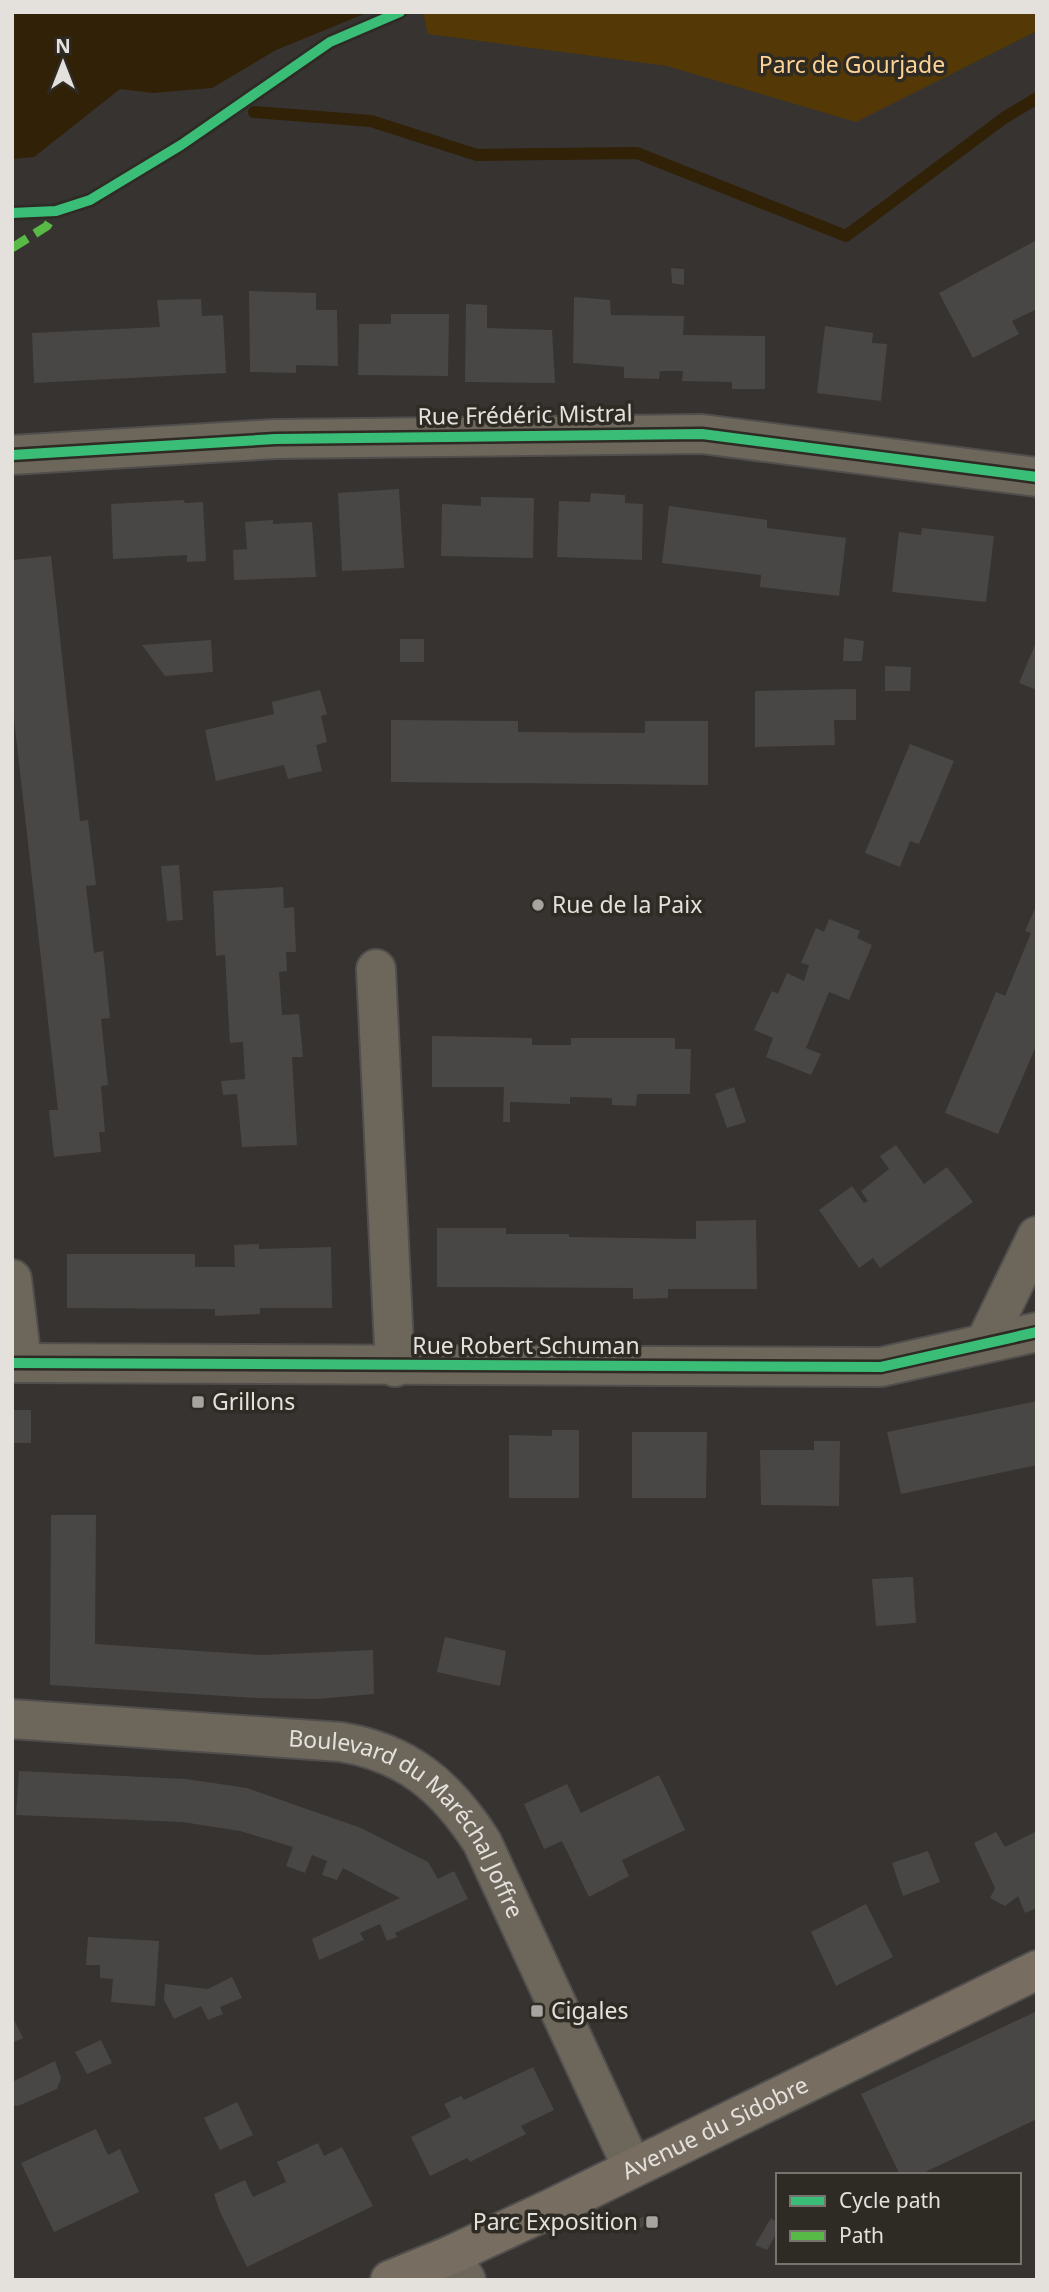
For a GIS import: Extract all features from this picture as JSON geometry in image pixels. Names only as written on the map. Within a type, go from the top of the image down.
[{"type":"main road","name":"Avenue du Sidobre","points":[[390,2280],[459,2268],[632,2167],[1037,1970]]},
{"type":"street","name":"Rue Frédéric Mistral","points":[[12,456],[275,439],[702,434],[1037,477]]},
{"type":"street","points":[[376,969],[395,1367]]},
{"type":"street","points":[[985,1343],[1037,1236]]},
{"type":"street","points":[[12,1279],[17,1363]]},
{"type":"street","name":"Rue Robert Schuman","points":[[17,1363],[395,1367],[881,1367],[1037,1332]]},
{"type":"street","name":"Boulevard du Maréchal Joffre","points":[[12,1719],[341,1742],[372,1747],[421,1773],[447,1795],[482,1842],[632,2167]]},
{"type":"green space","name":"Parc de Gourjade","points":[[423,12],[1037,12],[1037,31],[856,122],[667,66],[428,34]]},
{"type":"shaded area","points":[[12,12],[369,12],[276,50],[212,88],[153,93],[120,89],[34,157],[12,159]]},
{"type":"building","points":[[1035,241],[1037,309],[1012,321],[1019,334],[973,358],[939,293]]},
{"type":"building","points":[[671,268],[684,269],[684,285],[672,283]]},
{"type":"building","points":[[249,291],[316,293],[316,310],[337,310],[338,366],[296,365],[296,373],[250,372]]},
{"type":"building","points":[[574,297],[610,300],[611,315],[684,316],[683,335],[765,336],[765,389],[732,389],[732,382],[682,381],[683,371],[660,371],[659,379],[624,378],[624,367],[573,363]]},
{"type":"building","points":[[201,299],[202,316],[223,315],[226,373],[34,383],[32,333],[160,327],[157,300]]},
{"type":"building","points":[[466,304],[487,305],[487,328],[552,330],[555,383],[465,382]]},
{"type":"building","points":[[391,314],[449,314],[448,376],[358,375],[359,324],[391,324]]},
{"type":"building","points":[[825,326],[873,333],[872,343],[887,344],[881,401],[817,393]]},
{"type":"building","points":[[399,489],[404,568],[342,571],[338,493]]},
{"type":"building","points":[[591,493],[625,495],[625,503],[643,504],[642,560],[557,557],[559,501],[590,502]]},
{"type":"building","points":[[481,497],[534,498],[533,558],[441,556],[442,504],[481,506]]},
{"type":"building","points":[[184,500],[185,503],[203,502],[206,561],[187,562],[187,555],[113,559],[111,504]]},
{"type":"building","points":[[669,506],[767,520],[767,528],[846,538],[839,596],[760,587],[761,575],[662,563]]},
{"type":"building","points":[[273,520],[273,524],[312,522],[316,577],[234,580],[233,550],[247,549],[245,522]]},
{"type":"building","points":[[922,528],[994,536],[986,602],[892,592],[899,532],[921,535]]},
{"type":"building","points":[[51,556],[80,821],[88,820],[96,885],[86,886],[94,953],[103,951],[110,1018],[101,1019],[108,1085],[101,1086],[105,1132],[99,1132],[101,1152],[54,1157],[49,1110],[58,1110],[12,701],[12,560]]},
{"type":"building","points":[[844,638],[864,641],[862,661],[843,661]]},
{"type":"building","points":[[400,639],[424,639],[424,662],[400,662]]},
{"type":"building","points":[[211,640],[213,672],[165,676],[142,645]]},
{"type":"building","points":[[1037,640],[1037,690],[1019,683]]},
{"type":"building","points":[[885,666],[911,667],[910,691],[885,691]]},
{"type":"building","points":[[856,689],[856,720],[834,720],[835,745],[755,747],[755,691]]},
{"type":"building","points":[[320,690],[327,714],[321,716],[327,742],[316,745],[322,771],[288,779],[284,765],[216,781],[205,730],[274,714],[272,702]]},
{"type":"building","points":[[391,720],[518,721],[518,732],[645,733],[645,721],[708,721],[708,785],[391,782]]},
{"type":"building","points":[[910,744],[954,761],[919,844],[910,841],[900,867],[865,853]]},
{"type":"building","points":[[179,865],[183,920],[167,921],[161,866]]},
{"type":"building","points":[[283,887],[284,908],[294,907],[296,952],[286,952],[287,971],[279,972],[282,1015],[299,1014],[303,1057],[292,1057],[297,1145],[242,1147],[237,1094],[223,1095],[221,1081],[245,1079],[243,1042],[230,1043],[225,955],[216,956],[213,891]]},
{"type":"building","points":[[1037,904],[1037,1044],[998,1134],[945,1113],[996,992],[1005,996],[1031,933],[1025,931]]},
{"type":"building","points":[[829,919],[860,931],[857,938],[872,945],[849,1000],[829,992],[806,1048],[821,1054],[811,1075],[766,1057],[773,1038],[754,1030],[772,991],[778,994],[787,973],[804,981],[809,965],[801,963],[816,928],[824,932]]},
{"type":"building","points":[[432,1036],[532,1038],[532,1045],[571,1045],[571,1038],[675,1038],[675,1049],[691,1049],[690,1094],[637,1094],[636,1106],[612,1105],[612,1098],[570,1097],[570,1104],[510,1102],[510,1122],[503,1122],[504,1087],[432,1087]]},
{"type":"building","points":[[734,1087],[746,1122],[727,1128],[715,1094]]},
{"type":"building","points":[[896,1145],[924,1184],[947,1167],[973,1202],[880,1268],[873,1258],[859,1268],[819,1210],[852,1186],[864,1203],[868,1201],[861,1191],[889,1169],[880,1156]]},
{"type":"building","points":[[756,1220],[757,1289],[668,1289],[668,1298],[633,1299],[633,1288],[437,1287],[437,1228],[506,1228],[506,1234],[569,1234],[569,1237],[696,1239],[696,1221]]},
{"type":"building","points":[[259,1244],[259,1249],[331,1247],[332,1308],[260,1308],[260,1314],[215,1316],[215,1309],[67,1308],[67,1254],[195,1254],[195,1267],[235,1267],[234,1245]]},
{"type":"building","points":[[1037,1401],[1037,1465],[901,1494],[887,1432]]},
{"type":"building","points":[[12,1410],[31,1410],[31,1443],[12,1443]]},
{"type":"building","points":[[552,1430],[579,1430],[579,1498],[509,1498],[509,1435],[552,1436]]},
{"type":"building","points":[[632,1432],[707,1432],[706,1498],[632,1498]]},
{"type":"building","points":[[814,1441],[840,1441],[839,1506],[761,1505],[760,1450],[814,1450]]},
{"type":"building","points":[[51,1515],[96,1515],[95,1644],[261,1655],[373,1650],[374,1694],[318,1699],[258,1698],[50,1685]]},
{"type":"building","points":[[913,1577],[916,1623],[876,1626],[872,1579]]},
{"type":"building","points":[[445,1637],[506,1651],[500,1686],[437,1672]]},
{"type":"building","points":[[19,1771],[186,1779],[247,1788],[361,1828],[428,1862],[438,1879],[454,1871],[468,1899],[395,1933],[397,1937],[387,1941],[380,1924],[360,1933],[364,1940],[319,1960],[312,1939],[400,1898],[343,1868],[337,1880],[322,1875],[327,1861],[312,1855],[305,1873],[286,1866],[293,1847],[240,1831],[182,1822],[16,1815]]},
{"type":"building","points":[[659,1775],[685,1830],[622,1860],[629,1876],[589,1897],[562,1841],[544,1849],[524,1804],[567,1784],[581,1813]]},
{"type":"building","points":[[1037,1831],[1037,1908],[1025,1913],[1018,1896],[1005,1906],[990,1898],[995,1888],[974,1843],[996,1832],[1005,1847]]},
{"type":"building","points":[[928,1851],[940,1882],[903,1896],[892,1863]]},
{"type":"building","points":[[866,1904],[893,1957],[836,1986],[811,1932]]},
{"type":"building","points":[[88,1937],[159,1941],[155,2006],[111,2002],[113,1979],[100,1978],[100,1965],[86,1965]]},
{"type":"building","points":[[232,1977],[242,1998],[220,2007],[223,2014],[208,2020],[201,2006],[174,2019],[164,2000],[165,1984],[208,1989]]},
{"type":"building","points":[[1037,2011],[1037,2119],[923,2173],[899,2173],[861,2094]]},
{"type":"building","points":[[12,2016],[23,2038],[12,2043]]},
{"type":"building","points":[[101,2040],[112,2063],[87,2074],[75,2052]]},
{"type":"building","points":[[55,2061],[61,2078],[57,2089],[18,2106],[12,2105],[12,2082]]},
{"type":"building","points":[[533,2067],[554,2110],[521,2126],[526,2134],[470,2162],[467,2158],[430,2176],[411,2137],[451,2117],[444,2104],[461,2096],[464,2100]]},
{"type":"building","points":[[237,2102],[253,2135],[220,2150],[204,2118]]},
{"type":"building","points":[[96,2129],[108,2155],[120,2149],[139,2192],[54,2232],[21,2163]]},
{"type":"building","points":[[318,2143],[324,2156],[342,2147],[373,2206],[247,2267],[214,2194],[245,2180],[253,2197],[286,2182],[277,2162]]},
{"type":"building","points":[[647,2215],[651,2223],[629,2233],[628,2224]]},
{"type":"building","points":[[771,2218],[776,2222],[776,2234],[767,2250],[755,2245]]},
{"type":"waterway","points":[[254,112],[371,121],[477,155],[637,153],[846,236],[1004,118],[1037,98]]},
{"type":"marked path","points":[[12,248],[47,226],[56,211]]},
{"type":"cycle path","points":[[12,213],[56,211],[90,200],[181,145],[330,42],[400,12]]},
{"type":"cycle path","points":[[12,455],[275,439],[702,434],[1037,477]]},
{"type":"cycle path","points":[[12,1363],[881,1367],[1037,1332]]},
{"type":"place","name":"Rue de la Paix","points":[[538,905]]},
{"type":"place","name":"Grillons","points":[[198,1402]]},
{"type":"place","name":"Cigales","points":[[537,2011]]},
{"type":"place","name":"Parc Exposition","points":[[652,2222]]}]
